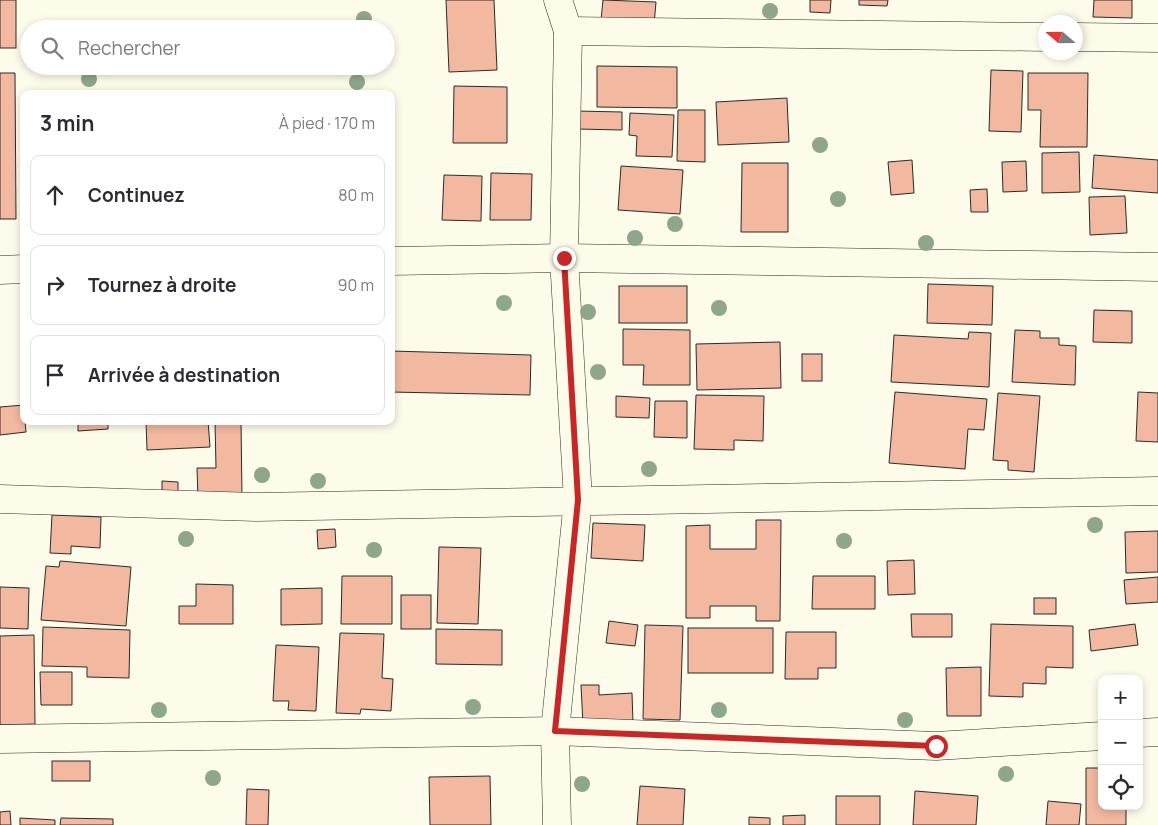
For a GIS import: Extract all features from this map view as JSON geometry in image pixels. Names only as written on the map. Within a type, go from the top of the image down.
[{"type":"street","points":[[557,825],[555,731],[578,500],[564,258],[568,31],[558,0]]},
{"type":"street","points":[[568,31],[1038,36]]},
{"type":"street","points":[[1083,37],[1158,38]]},
{"type":"street","points":[[395,261],[564,258],[1158,266]]},
{"type":"street","points":[[0,270],[20,269]]},
{"type":"street","points":[[0,499],[256,506],[1158,491]]},
{"type":"street","points":[[0,739],[555,731],[936,746],[1098,736]]},
{"type":"street","points":[[1143,733],[1158,732]]},
{"type":"building","points":[[0,0],[16,0],[16,48],[0,48]]},
{"type":"building","points":[[446,0],[494,0],[497,70],[449,72]]},
{"type":"building","points":[[603,0],[656,2],[654,25],[601,20]]},
{"type":"building","points":[[810,0],[831,0],[830,13],[810,12]]},
{"type":"building","points":[[859,0],[888,0],[887,6],[859,5]]},
{"type":"building","points":[[1094,0],[1132,0],[1132,18],[1093,17]]},
{"type":"building","points":[[597,66],[677,67],[677,108],[597,107]]},
{"type":"building","points":[[991,70],[1023,71],[1021,132],[989,131]]},
{"type":"building","points":[[0,73],[15,73],[16,219],[0,219]]},
{"type":"building","points":[[1028,73],[1088,73],[1087,147],[1040,147],[1041,110],[1028,110]]},
{"type":"building","points":[[454,86],[507,87],[507,143],[453,143]]},
{"type":"building","points":[[787,98],[789,142],[718,145],[716,102]]},
{"type":"building","points":[[678,110],[705,110],[705,162],[677,161]]},
{"type":"building","points":[[577,111],[622,112],[622,130],[577,129]]},
{"type":"building","points":[[630,113],[674,115],[672,157],[636,156],[637,136],[629,135]]},
{"type":"building","points":[[1079,152],[1080,192],[1042,193],[1042,153]]},
{"type":"building","points":[[1094,155],[1158,160],[1158,193],[1092,188]]},
{"type":"building","points":[[912,160],[914,193],[891,195],[888,162]]},
{"type":"building","points":[[1026,161],[1027,191],[1003,192],[1002,162]]},
{"type":"building","points":[[742,163],[788,163],[788,232],[741,232]]},
{"type":"building","points":[[621,166],[683,170],[680,214],[618,210]]},
{"type":"building","points":[[491,173],[532,174],[531,220],[490,220]]},
{"type":"building","points":[[444,175],[482,176],[481,221],[442,220]]},
{"type":"building","points":[[987,189],[988,212],[971,212],[970,190]]},
{"type":"building","points":[[1125,196],[1127,233],[1090,235],[1089,197]]},
{"type":"building","points":[[928,284],[993,286],[992,325],[927,323]]},
{"type":"building","points":[[619,286],[687,286],[687,323],[619,323]]},
{"type":"building","points":[[1094,310],[1132,311],[1132,343],[1093,342]]},
{"type":"building","points":[[623,329],[690,330],[690,385],[643,385],[644,365],[623,365]]},
{"type":"building","points":[[1015,330],[1040,331],[1040,338],[1059,338],[1059,345],[1076,346],[1075,385],[1012,382]]},
{"type":"building","points":[[969,332],[991,333],[989,387],[891,382],[894,335],[968,339]]},
{"type":"building","points":[[780,342],[781,388],[697,390],[696,344]]},
{"type":"building","points":[[395,351],[531,355],[530,395],[395,392]]},
{"type":"building","points":[[802,354],[822,354],[822,381],[802,381]]},
{"type":"building","points":[[895,392],[987,399],[984,430],[968,429],[965,469],[889,463]]},
{"type":"building","points":[[1138,392],[1158,393],[1158,442],[1136,441]]},
{"type":"building","points":[[998,393],[1040,396],[1034,472],[1008,470],[1008,461],[993,460]]},
{"type":"building","points":[[696,395],[764,396],[763,441],[734,440],[734,450],[694,449]]},
{"type":"building","points":[[616,396],[650,398],[649,418],[616,417]]},
{"type":"building","points":[[655,401],[687,401],[687,438],[654,437]]},
{"type":"building","points":[[20,405],[20,425],[25,425],[26,432],[0,435],[0,407]]},
{"type":"building","points":[[78,425],[108,425],[108,429],[78,431]]},
{"type":"building","points":[[146,425],[208,425],[210,447],[147,450]]},
{"type":"building","points":[[215,425],[241,425],[242,497],[198,498],[197,468],[216,468]]},
{"type":"building","points":[[162,481],[178,482],[178,498],[162,498]]},
{"type":"building","points":[[52,515],[101,517],[100,548],[71,546],[71,554],[50,553]]},
{"type":"building","points":[[756,520],[781,520],[780,621],[756,621],[756,606],[710,606],[710,618],[686,618],[686,526],[710,525],[710,549],[756,549]]},
{"type":"building","points":[[593,523],[645,525],[643,561],[591,558]]},
{"type":"building","points":[[335,529],[336,547],[318,549],[317,530]]},
{"type":"building","points":[[1158,531],[1158,572],[1126,573],[1125,532]]},
{"type":"building","points":[[439,547],[481,548],[478,624],[437,623]]},
{"type":"building","points":[[914,560],[915,594],[888,595],[887,561]]},
{"type":"building","points":[[60,561],[131,567],[126,626],[41,620],[46,566],[59,567]]},
{"type":"building","points":[[342,576],[392,576],[392,624],[341,624]]},
{"type":"building","points":[[813,576],[875,576],[875,609],[812,609]]},
{"type":"building","points":[[1158,577],[1158,602],[1126,604],[1124,580]]},
{"type":"building","points":[[196,584],[233,585],[233,624],[179,624],[179,606],[196,606]]},
{"type":"building","points":[[0,587],[29,588],[28,629],[0,628]]},
{"type":"building","points":[[322,588],[322,624],[281,625],[281,589]]},
{"type":"building","points":[[401,595],[431,595],[431,629],[401,629]]},
{"type":"building","points":[[1034,598],[1056,598],[1056,614],[1034,614]]},
{"type":"building","points":[[911,614],[952,614],[952,637],[912,637]]},
{"type":"building","points":[[609,621],[638,625],[635,646],[606,643]]},
{"type":"building","points":[[991,624],[1073,626],[1073,668],[1046,667],[1046,684],[1023,683],[1023,697],[989,696]]},
{"type":"building","points":[[1135,624],[1138,645],[1091,651],[1089,630]]},
{"type":"building","points":[[645,625],[683,626],[680,720],[643,719]]},
{"type":"building","points":[[43,627],[130,630],[129,678],[87,677],[87,667],[42,666]]},
{"type":"building","points":[[688,628],[773,628],[773,673],[688,673]]},
{"type":"building","points":[[436,629],[502,630],[502,665],[436,664]]},
{"type":"building","points":[[786,632],[836,632],[836,668],[818,668],[818,679],[785,679]]},
{"type":"building","points":[[340,633],[384,634],[382,678],[393,679],[391,711],[361,709],[360,714],[336,713]]},
{"type":"building","points":[[34,635],[35,724],[0,725],[0,636]]},
{"type":"building","points":[[276,645],[319,647],[316,711],[288,710],[289,701],[273,701]]},
{"type":"building","points":[[981,667],[981,716],[947,716],[946,668]]},
{"type":"building","points":[[40,672],[72,672],[72,705],[41,705]]},
{"type":"building","points":[[581,685],[599,685],[599,695],[632,693],[633,723],[583,725]]},
{"type":"building","points":[[52,761],[90,761],[90,781],[52,781]]},
{"type":"building","points":[[1086,768],[1098,768],[1098,810],[1126,810],[1126,825],[1086,825]]},
{"type":"building","points":[[490,776],[491,825],[430,825],[429,777]]},
{"type":"building","points":[[640,786],[685,789],[683,825],[637,825]]},
{"type":"building","points":[[247,789],[269,790],[268,825],[246,825]]},
{"type":"building","points":[[915,791],[978,796],[976,825],[913,825]]},
{"type":"building","points":[[836,796],[880,796],[880,825],[836,825]]},
{"type":"building","points":[[1048,801],[1081,804],[1079,825],[1046,825]]},
{"type":"building","points":[[10,811],[11,825],[0,825],[0,812]]},
{"type":"building","points":[[805,815],[805,825],[783,825],[783,816]]},
{"type":"building","points":[[749,817],[770,818],[770,825],[749,825]]},
{"type":"building","points":[[20,818],[55,820],[55,825],[20,825]]},
{"type":"building","points":[[61,818],[113,819],[113,825],[60,825]]},
{"type":"route","points":[[564,258],[578,500],[555,731],[936,746]]}]
